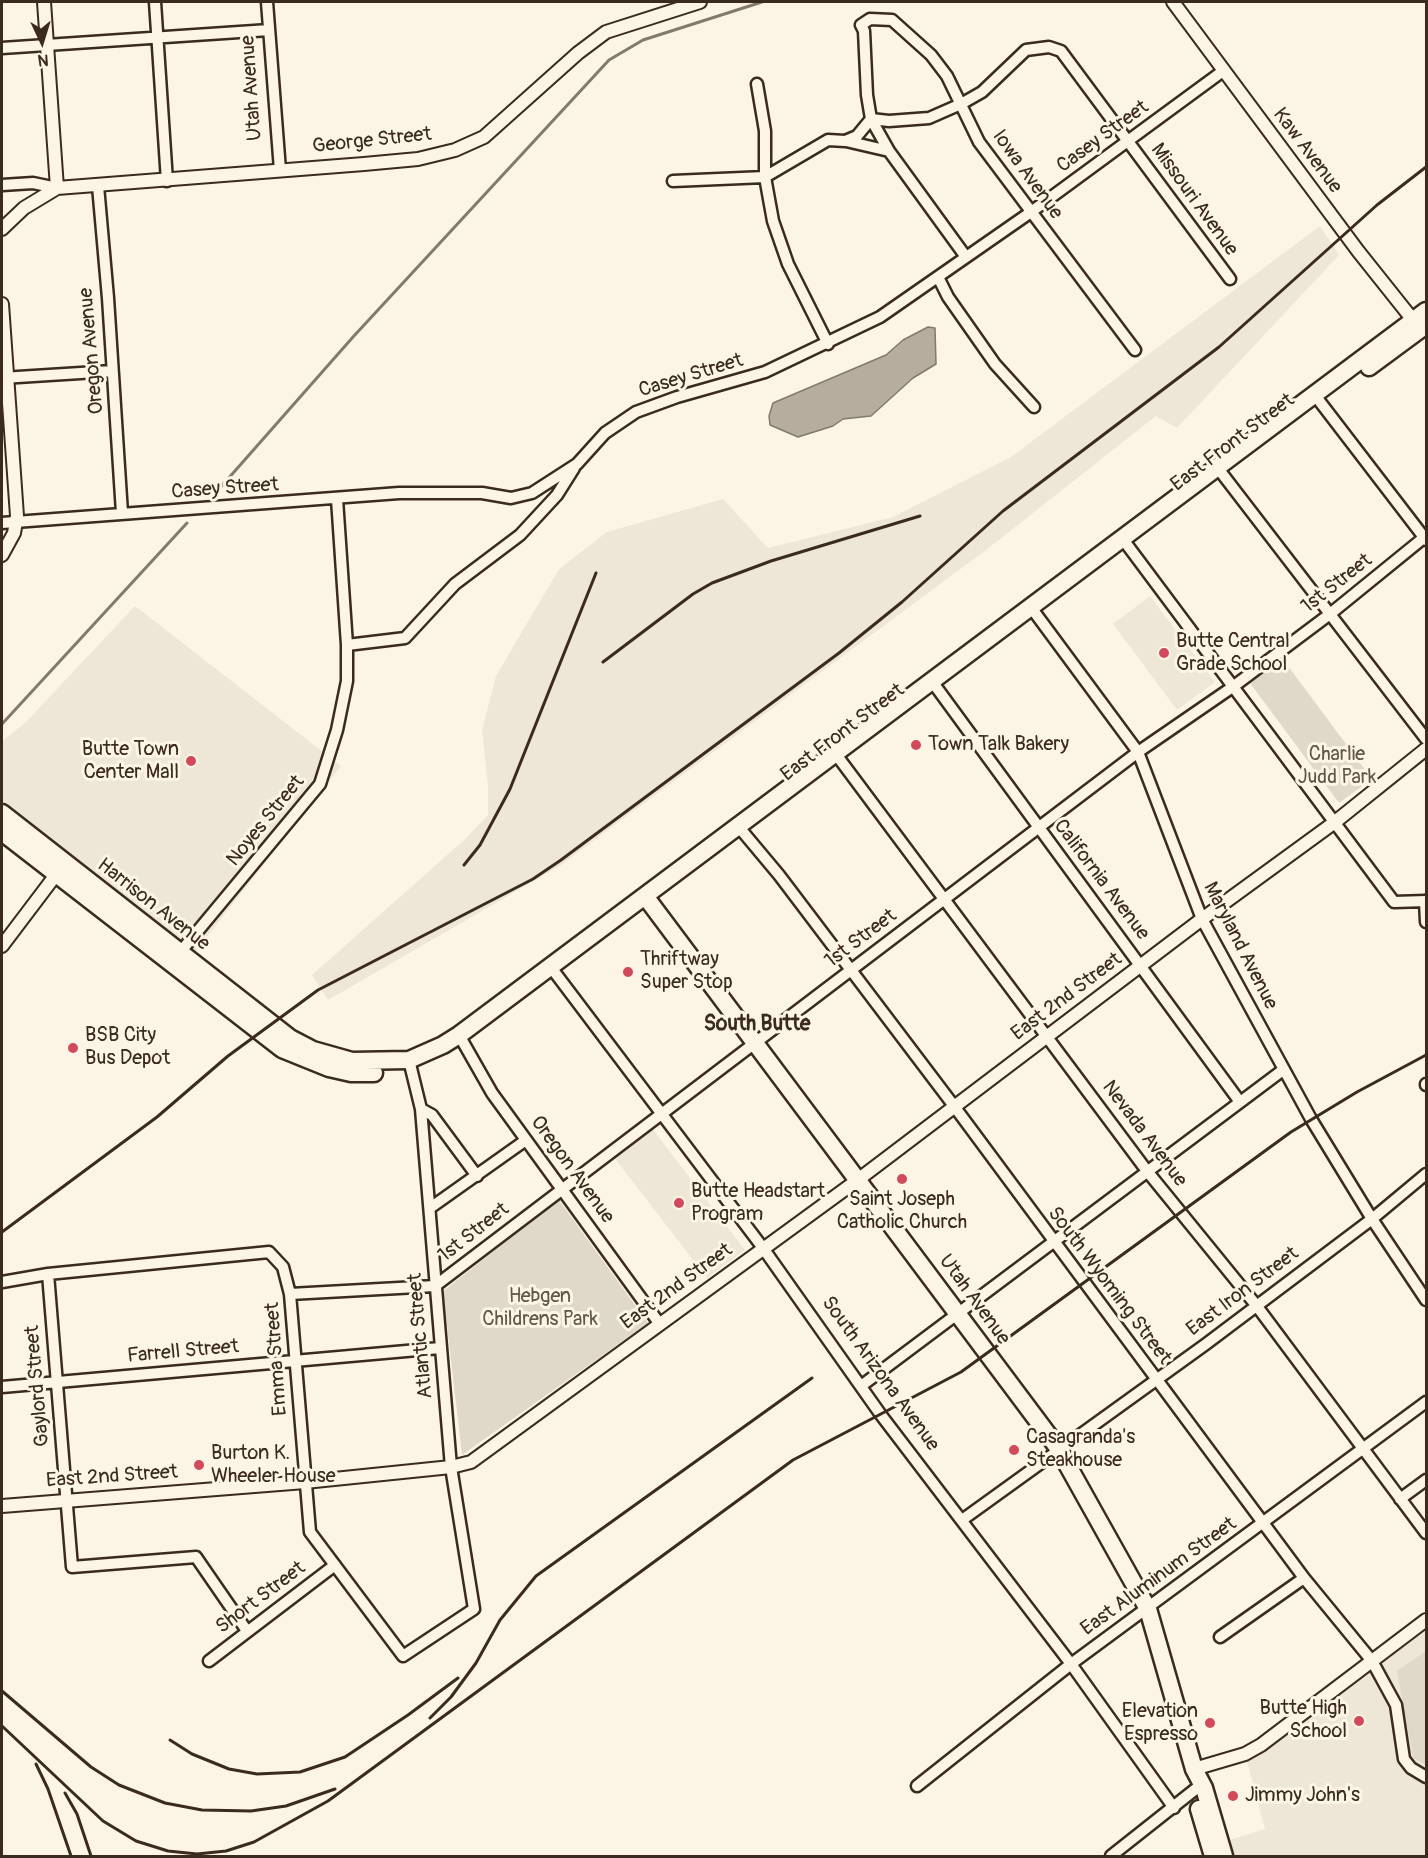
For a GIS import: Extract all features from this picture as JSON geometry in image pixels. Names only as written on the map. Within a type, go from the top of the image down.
[{"type":"main road","name":"East Front Street","points":[[271,1034],[282,1049],[309,1061],[351,1073],[390,1073],[410,1065],[431,1062],[1421,322]]},
{"type":"main road","name":"Harrison Avenue","points":[[2,813],[61,869]]},
{"type":"main road","name":"Harrison Avenue","points":[[2,832],[61,869],[176,958],[265,1020],[271,1034]]},
{"type":"main road","name":"Utah Avenue","points":[[647,899],[859,1179],[1058,1448],[1148,1609],[1216,1856]]},
{"type":"main road","name":"Harrison Avenue","points":[[176,958],[212,998],[271,1034]]},
{"type":"main road","points":[[212,998],[223,995],[238,1007],[265,1020]]},
{"type":"street","points":[[2,229],[24,208],[57,188],[44,2]]},
{"type":"street","points":[[155,2],[167,181]]},
{"type":"street","name":"Utah Avenue","points":[[267,2],[280,171]]},
{"type":"street","name":"George Street","points":[[2,185],[33,183],[57,188],[167,181],[418,159],[455,150],[484,137],[578,53],[606,32],[700,2]]},
{"type":"street","name":"Kaw Avenue","points":[[1173,2],[1223,71],[1421,322]]},
{"type":"street","name":"Iowa Avenue","points":[[871,119],[867,95],[864,31],[861,25],[870,19],[892,20],[912,35],[932,55],[961,104],[979,142],[1135,350]]},
{"type":"street","points":[[2,48],[157,35],[269,30]]},
{"type":"street","name":"Missouri Avenue","points":[[961,104],[982,92],[1026,50],[1049,47],[1061,51],[1230,279]]},
{"type":"street","name":"Casey Street","points":[[2,523],[446,492],[482,493],[511,498],[532,493],[577,464],[605,433],[636,412],[677,397],[765,372],[828,344],[880,317],[1031,212],[1223,71]]},
{"type":"street","points":[[757,84],[765,131],[765,177],[773,221],[788,264],[828,344]]},
{"type":"street","points":[[871,119],[889,121],[929,118],[961,104]]},
{"type":"street","points":[[845,141],[857,136],[871,119]]},
{"type":"street","points":[[871,119],[889,151],[966,257]]},
{"type":"street","points":[[673,181],[765,177],[828,140],[845,141],[889,151]]},
{"type":"street","name":"Oregon Avenue","points":[[98,186],[122,513]]},
{"type":"street","points":[[938,277],[948,297],[995,364],[1034,407]]},
{"type":"street","points":[[2,304],[4,377],[16,522],[14,533],[2,555]]},
{"type":"street","points":[[4,377],[112,371]]},
{"type":"street","points":[[1318,398],[1426,538]]},
{"type":"street","points":[[347,645],[405,638],[455,584],[520,535],[557,495],[577,464]]},
{"type":"street","points":[[1221,471],[1426,738]]},
{"type":"street","name":"Noyes Street","points":[[176,958],[320,784],[341,711],[346,681],[347,645],[337,499]]},
{"type":"street","name":"1st Street","points":[[290,1294],[435,1286],[661,1112],[1138,753],[1234,686],[1330,614],[1426,538]]},
{"type":"street","points":[[1125,542],[1394,902],[1426,901],[1426,922]]},
{"type":"street","name":"Maryland Avenue","points":[[1034,611],[1138,753],[1202,919],[1283,1070],[1372,1219],[1426,1300]]},
{"type":"street","name":"California Avenue","points":[[935,684],[1240,1102]]},
{"type":"street","name":"East 2nd Street","points":[[2,1506],[305,1482],[451,1467],[471,1462],[859,1179],[1202,919],[1335,822],[1426,749]]},
{"type":"street","name":"Nevada Avenue","points":[[838,757],[1148,1171],[1256,1305],[1426,1533]]},
{"type":"street","name":"South Wyoming Street","points":[[741,830],[780,875],[849,970],[954,1106],[1304,1578],[1372,1660],[1396,1705],[1404,1759],[1411,1768],[1426,1777]]},
{"type":"street","points":[[2,946],[61,869]]},
{"type":"street","name":"South Arizona Avenue","points":[[553,970],[763,1248],[861,1386],[1071,1664],[1174,1808]]},
{"type":"street","name":"Oregon Avenue","points":[[461,1039],[492,1093],[659,1323]]},
{"type":"street","name":"Atlantic Street","points":[[403,1656],[474,1609],[451,1467],[421,1109],[410,1065]]},
{"type":"street","points":[[861,1386],[1283,1070]]},
{"type":"street","points":[[421,1109],[432,1115],[477,1176]]},
{"type":"street","points":[[430,1208],[526,1140]]},
{"type":"street","name":"East Iron Street","points":[[962,1520],[1372,1219],[1426,1174]]},
{"type":"street","name":"Emma Street","points":[[48,1274],[269,1252],[284,1267],[290,1294],[310,1532],[403,1656]]},
{"type":"street","points":[[2,1282],[48,1274]]},
{"type":"street","name":"Gaylord Street","points":[[48,1274],[72,1567],[196,1557],[247,1631]]},
{"type":"street","name":"Farrell Street","points":[[2,1387],[440,1348]]},
{"type":"street","name":"East Aluminum Street","points":[[917,1786],[1071,1664],[1426,1402]]},
{"type":"street","points":[[1400,1499],[1426,1480]]},
{"type":"street","name":"Short Street","points":[[209,1661],[335,1565]]},
{"type":"street","points":[[1220,1637],[1304,1578]]},
{"type":"street","points":[[1111,1857],[1174,1808],[1197,1782],[1261,1745],[1426,1620]]},
{"type":"shaded area","points":[[1320,226],[1339,255],[1177,428],[1156,416],[986,550],[558,867],[328,1000],[312,975],[463,841],[488,815],[488,786],[482,730],[496,676],[559,569],[607,532],[723,499],[768,548],[893,517],[1011,457]]},
{"type":"shaded area","points":[[928,327],[935,328],[936,364],[913,378],[871,416],[843,419],[833,426],[798,437],[770,425],[769,416],[773,403],[886,355],[903,340]]},
{"type":"shaded area","name":"Butte Central Grade School","points":[[1150,596],[1215,682],[1177,710],[1113,624]]},
{"type":"shaded area","points":[[135,606],[341,766],[195,952],[2,801],[2,741],[25,723]]},
{"type":"shaded area","name":"Butte Headstart Program","points":[[651,1127],[745,1250],[707,1278],[613,1156]]},
{"type":"shaded area","name":"Butte High School","points":[[1426,1620],[1426,1856],[1235,1856],[1229,1840],[1265,1829],[1245,1754]]},
{"type":"green space","name":"Charlie Judd Park","points":[[1282,658],[1372,779],[1339,803],[1250,683]]},
{"type":"green space","name":"Hebgen Childrens Park","points":[[559,1200],[648,1323],[462,1455],[443,1291]]},
{"type":"green space","points":[[1426,1651],[1426,1765],[1413,1758],[1397,1671]]},
{"type":"waterway","points":[[212,497],[353,337],[609,60],[643,40],[762,2]]},
{"type":"waterway","points":[[2,724],[187,523]]},
{"type":"railway","points":[[2,1232],[157,1117],[228,1056],[318,990],[533,879],[839,653],[902,602],[1003,511],[1219,347],[1377,205],[1426,167]]},
{"type":"railway","points":[[603,662],[693,594],[712,583],[771,561],[920,516]]},
{"type":"railway","points":[[464,865],[480,845],[510,789],[596,573]]},
{"type":"railway","points":[[2,1726],[103,1821],[136,1841],[168,1851],[197,1854],[226,1851],[254,1842],[328,1801],[793,1460],[961,1372],[1291,1132],[1357,1092],[1426,1055]]},
{"type":"railway","points":[[430,1718],[451,1697],[476,1663],[500,1620],[536,1576],[812,1378]]},
{"type":"railway","points":[[170,1740],[192,1754],[229,1769],[257,1774],[300,1772],[345,1757],[458,1678]]},
{"type":"railway","points":[[2,1691],[91,1767],[119,1785],[165,1803],[202,1810],[251,1811],[286,1806],[335,1789]]},
{"type":"railway","points":[[36,1764],[48,1789],[71,1856]]},
{"type":"railway","points":[[65,1793],[77,1814],[91,1856]]},
{"type":"place","name":"Butte Central Grade School","points":[[1164,653]]},
{"type":"place","name":"Town Talk Bakery","points":[[916,745]]},
{"type":"place","name":"Butte Town Center Mall","points":[[191,761]]},
{"type":"place","name":"Thriftway Super Stop","points":[[628,972]]},
{"type":"place","name":"BSB City Bus Depot","points":[[73,1048]]},
{"type":"place","name":"Saint Joseph Catholic Church","points":[[902,1179]]},
{"type":"place","name":"Butte Headstart Program","points":[[679,1203]]},
{"type":"place","name":"Casagranda's Steakhouse","points":[[1014,1450]]},
{"type":"place","name":"Burton K. Wheeler House","points":[[199,1465]]},
{"type":"place","name":"Butte High School","points":[[1359,1721]]},
{"type":"place","name":"Elevation Espresso","points":[[1210,1723]]},
{"type":"place","name":"Jimmy John's","points":[[1233,1796]]},
{"type":"district","name":"South Butte","points":[[757,1025]]}]
